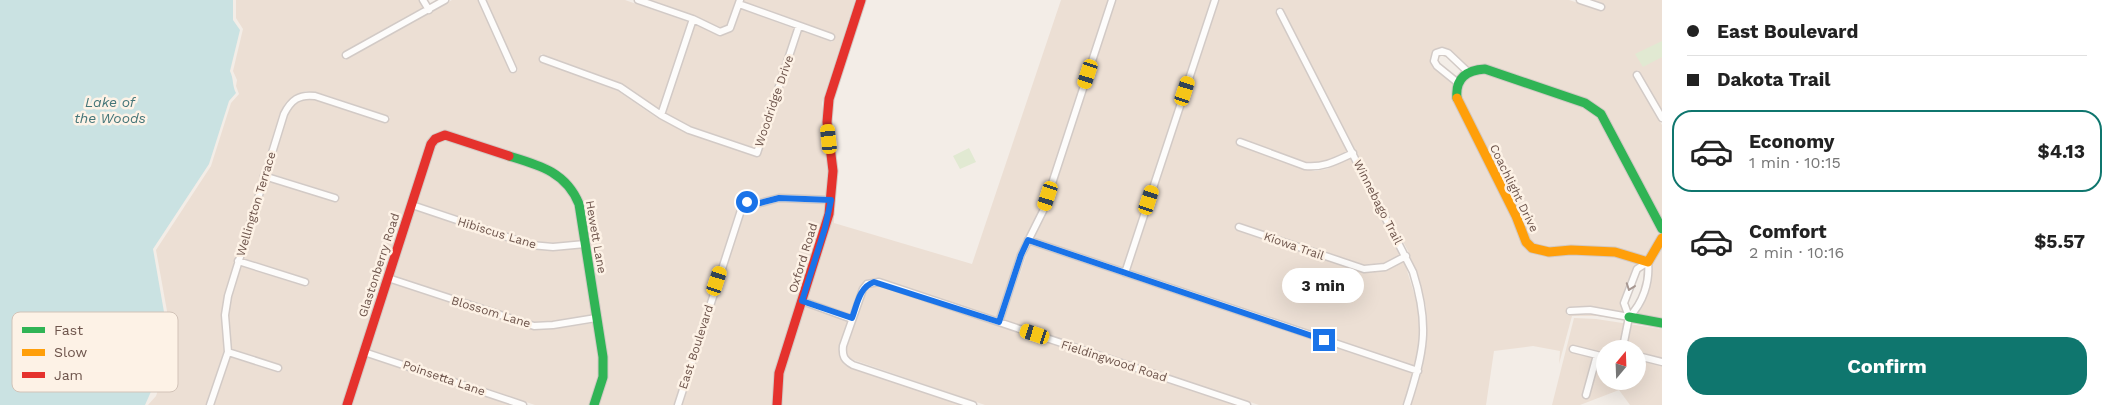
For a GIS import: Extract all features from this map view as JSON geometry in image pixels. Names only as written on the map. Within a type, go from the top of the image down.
[{"type":"street","points":[[423,0],[429,10]]},
{"type":"street","points":[[346,55],[445,0]]},
{"type":"street","points":[[482,0],[513,69]]},
{"type":"street","points":[[638,0],[693,19],[720,32],[730,28],[739,2],[831,37]]},
{"type":"street","name":"Oxford Road","points":[[777,405],[779,373],[825,228],[831,200],[832,171],[827,122],[829,99],[861,0]]},
{"type":"street","points":[[999,322],[1021,255],[1043,211],[1112,0]]},
{"type":"street","points":[[1125,273],[1215,0]]},
{"type":"street","points":[[1580,0],[1601,7]]},
{"type":"street","name":"Winnebago Trail","points":[[1280,12],[1406,256],[1418,290],[1422,308],[1424,341],[1418,371],[1407,405]]},
{"type":"street","points":[[661,115],[693,19]]},
{"type":"street","name":"Woodridge Drive","points":[[543,59],[620,87],[661,115],[689,130],[757,153],[799,26]]},
{"type":"street","points":[[1467,71],[1444,51],[1436,53],[1434,59],[1437,66],[1458,83],[1467,71],[1485,69],[1585,103],[1594,108],[1601,114],[1662,229]]},
{"type":"street","points":[[1637,75],[1662,118]]},
{"type":"street","name":"Coachlight Drive","points":[[1458,83],[1456,91],[1457,100],[1516,216],[1526,242],[1532,248],[1549,252],[1571,250],[1615,252],[1648,262]]},
{"type":"street","name":"Wellington Terrace","points":[[210,405],[228,352],[226,310],[238,261],[284,114],[289,104],[298,97],[306,95],[315,96],[385,119]]},
{"type":"street","name":"Glastonberry Road","points":[[347,405],[431,144],[439,136]]},
{"type":"street","name":"Hewett Lane","points":[[439,136],[451,136],[547,168],[559,174],[574,192],[579,204],[604,370],[594,405]]},
{"type":"street","points":[[1240,142],[1305,166],[1326,166],[1353,153]]},
{"type":"street","points":[[264,176],[335,198]]},
{"type":"street","name":"East Boulevard","points":[[678,405],[743,204],[747,202],[760,203],[779,198],[831,200]]},
{"type":"street","name":"Hibiscus Lane","points":[[412,205],[531,245],[553,247],[585,244]]},
{"type":"street","name":"Kiowa Trail","points":[[1239,228],[1364,269],[1385,267],[1406,256]]},
{"type":"street","points":[[1626,340],[1629,317],[1624,303],[1636,269],[1648,262],[1662,238]]},
{"type":"street","points":[[1028,240],[1418,371]]},
{"type":"street","points":[[238,261],[305,282]]},
{"type":"street","points":[[1629,317],[1639,307],[1649,274],[1648,262]]},
{"type":"street","name":"Blossom Lane","points":[[388,278],[534,326],[596,318]]},
{"type":"street","name":"Fieldingwood Road","points":[[852,318],[863,289],[867,284],[874,282],[1247,405]]},
{"type":"street","points":[[802,301],[852,318],[843,346],[842,354],[846,361],[973,405]]},
{"type":"street","points":[[1570,311],[1598,311],[1662,323]]},
{"type":"street","points":[[1573,349],[1596,355]]},
{"type":"street","points":[[228,352],[278,368]]},
{"type":"street","name":"Poinsetta Lane","points":[[364,352],[523,405]]},
{"type":"street","points":[[1646,358],[1662,362]]},
{"type":"street","points":[[1586,395],[1596,359]]},
{"type":"shaded area","points":[[236,0],[419,0],[424,8],[342,53],[345,60],[452,0],[478,0],[512,74],[518,70],[485,0],[625,0],[688,22],[659,110],[621,84],[541,54],[539,61],[618,91],[657,118],[687,133],[755,156],[760,154],[801,31],[832,42],[835,35],[743,2],[744,0],[855,0],[822,103],[829,171],[828,197],[779,194],[760,199],[744,198],[737,209],[674,405],[598,405],[603,390],[578,191],[561,171],[548,165],[441,132],[436,134],[344,405],[213,405],[230,357],[279,373],[282,366],[231,349],[228,315],[231,296],[240,266],[307,287],[309,280],[242,259],[266,180],[337,202],[339,195],[269,173],[287,115],[299,101],[314,99],[387,123],[390,117],[326,95],[306,91],[297,94],[286,102],[280,113],[225,295],[222,315],[224,351],[206,405],[148,405],[157,392],[178,392],[178,312],[167,312],[156,250],[211,166],[231,103],[239,94],[236,86],[237,80],[233,71],[243,29],[236,18]]},
{"type":"shaded area","points":[[651,0],[737,0],[728,25],[721,28]]},
{"type":"shaded area","points":[[1061,0],[1109,0],[1040,210],[1018,254],[997,318],[879,278],[866,281],[860,287],[850,314],[807,298],[834,208],[834,223],[972,264]]},
{"type":"shaded area","points":[[1116,0],[1212,0],[1123,268],[1034,238],[1046,212]]},
{"type":"shaded area","points":[[1218,0],[1569,0],[1603,11],[1605,4],[1593,0],[1662,0],[1662,111],[1638,70],[1633,74],[1662,125],[1662,219],[1603,111],[1595,104],[1586,99],[1486,65],[1468,67],[1446,48],[1437,49],[1431,59],[1435,69],[1454,85],[1531,251],[1549,256],[1571,254],[1614,256],[1640,263],[1633,268],[1621,302],[1623,312],[1590,306],[1567,307],[1567,315],[1590,314],[1625,320],[1597,316],[1572,316],[1559,364],[1560,351],[1533,346],[1494,351],[1486,405],[1411,405],[1422,369],[1427,341],[1426,307],[1416,271],[1408,251],[1281,7],[1275,11],[1348,152],[1325,162],[1316,163],[1306,162],[1238,138],[1236,145],[1304,169],[1315,171],[1327,169],[1351,158],[1401,255],[1384,263],[1365,265],[1238,223],[1235,230],[1363,272],[1385,271],[1404,261],[1419,309],[1421,341],[1416,367],[1174,287],[1130,270]]},
{"type":"shaded area","points":[[741,9],[795,29],[755,148],[690,126],[665,113],[695,24],[721,35],[733,29]]},
{"type":"shaded area","points":[[1484,73],[1583,106],[1598,117],[1659,230],[1659,236],[1647,258],[1629,251],[1595,247],[1571,246],[1549,248],[1534,245],[1529,239],[1461,99],[1461,85],[1469,75]]},
{"type":"shaded area","points":[[444,139],[546,172],[557,178],[571,194],[581,241],[554,243],[532,241],[416,202],[434,146],[437,142]]},
{"type":"shaded area","points":[[779,202],[827,204],[776,372],[773,405],[681,405],[743,211],[747,206],[760,206]]},
{"type":"shaded area","points":[[414,210],[530,248],[553,251],[582,248],[592,315],[553,322],[534,322],[393,276]]},
{"type":"shaded area","points":[[1030,245],[1414,374],[1404,405],[1259,405],[1004,320]]},
{"type":"shaded area","points":[[1662,247],[1662,320],[1636,314],[1642,308],[1652,275],[1652,262]]},
{"type":"shaded area","points":[[390,283],[533,329],[553,329],[594,323],[600,357],[599,376],[591,405],[535,405],[369,349]]},
{"type":"shaded area","points":[[874,285],[1235,405],[985,405],[848,358],[846,353],[847,346],[866,291]]},
{"type":"shaded area","points":[[804,306],[848,321],[839,354],[844,364],[961,405],[780,405],[783,373]]},
{"type":"shaded area","points":[[1574,318],[1596,319],[1662,329],[1662,405],[1630,405],[1619,390],[1580,405],[1552,405]]},
{"type":"shaded area","points":[[366,356],[511,405],[351,405]]},
{"type":"green space","points":[[1662,41],[1662,57],[1643,67],[1635,54]]},
{"type":"green space","points":[[969,148],[976,162],[960,169],[953,156]]},
{"type":"water","name":"Lake of the Woods","points":[[0,0],[233,0],[233,20],[240,30],[230,71],[236,93],[229,101],[209,164],[153,249],[164,312],[12,312],[12,392],[151,392],[145,405],[0,405]]},
{"type":"traffic: fast","points":[[1457,98],[1460,80],[1468,73],[1485,69],[1585,103],[1601,114],[1662,229]]},
{"type":"traffic: fast","points":[[509,156],[541,167],[559,177],[567,184],[579,204],[603,357],[603,377],[594,405]]},
{"type":"traffic: fast","points":[[1629,317],[1662,323]]},
{"type":"traffic: slow","points":[[1457,98],[1516,216],[1526,242],[1532,248],[1549,252],[1571,250],[1615,252],[1648,262],[1662,238]]},
{"type":"traffic: jam","points":[[777,405],[779,373],[829,214],[833,171],[827,122],[829,99],[861,0]]},
{"type":"traffic: jam","points":[[347,405],[431,144],[435,139],[445,135],[509,156]]},
{"type":"route","points":[[747,202],[760,203],[779,198],[831,200],[825,228],[802,301],[852,318],[863,289],[867,284],[879,282],[999,322],[1021,255],[1028,240],[1324,340]]}]
